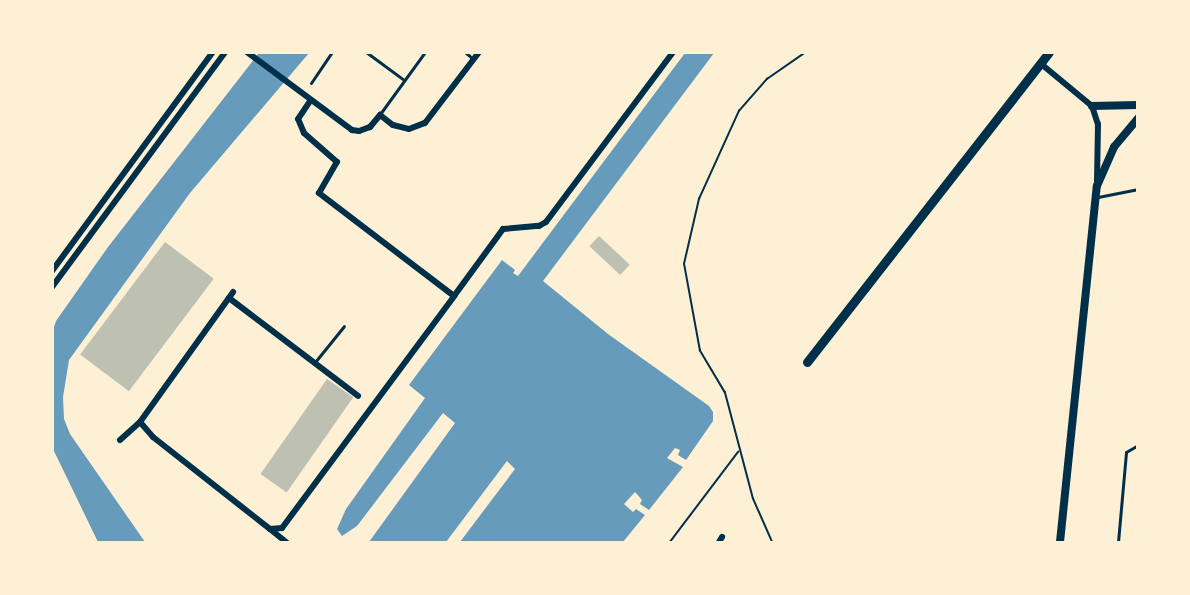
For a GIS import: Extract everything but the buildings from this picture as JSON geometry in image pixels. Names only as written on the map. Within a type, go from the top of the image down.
[{"type":"main road","points":[[807,362],[1048,52]]},
{"type":"street","points":[[52,271],[213,52]]},
{"type":"street","points":[[52,288],[225,52]]},
{"type":"street","points":[[247,52],[352,130],[359,131],[370,127],[380,115],[393,125],[409,129],[425,123],[479,52]]},
{"type":"street","points":[[270,529],[282,528],[503,230],[539,226],[546,222],[673,52]]},
{"type":"street","points":[[1040,63],[1092,106],[1098,124],[1097,186],[1060,543]]},
{"type":"street","points":[[311,100],[298,119],[304,133],[337,162],[319,193],[454,296]]},
{"type":"street","points":[[1092,106],[1137,105]]},
{"type":"street","points":[[1097,186],[1114,147],[1137,118]]},
{"type":"street","points":[[120,440],[140,422],[231,295],[358,396]]},
{"type":"street","points":[[140,422],[153,437],[286,543]]},
{"type":"lane","points":[[311,83],[333,52]]},
{"type":"lane","points":[[366,52],[404,80]]},
{"type":"lane","points":[[380,115],[425,52]]},
{"type":"lane","points":[[465,52],[474,59]]},
{"type":"lane","points":[[1096,197],[1137,189]]},
{"type":"lane","points":[[314,363],[344,326]]},
{"type":"lane","points":[[1118,543],[1126,452],[1137,445]]},
{"type":"path","points":[[772,543],[753,499],[725,393],[700,351],[684,264],[699,199],[739,111],[767,79],[806,52]]},
{"type":"path","points":[[670,543],[739,451]]},
{"type":"water","points":[[259,53],[309,53],[190,193],[69,360],[63,397],[64,419],[70,434],[145,542],[98,542],[53,449],[52,333],[56,321],[108,247]]},
{"type":"water","points":[[685,53],[714,53],[543,281],[608,334],[709,406],[713,412],[713,421],[686,460],[678,455],[680,450],[675,448],[667,458],[683,467],[649,510],[640,504],[642,500],[635,492],[624,504],[633,512],[636,509],[645,515],[623,542],[460,542],[515,469],[507,461],[446,542],[369,542],[455,423],[443,413],[357,526],[342,536],[337,529],[346,509],[425,398],[409,385],[502,260],[515,270],[513,273],[518,276]]}]
